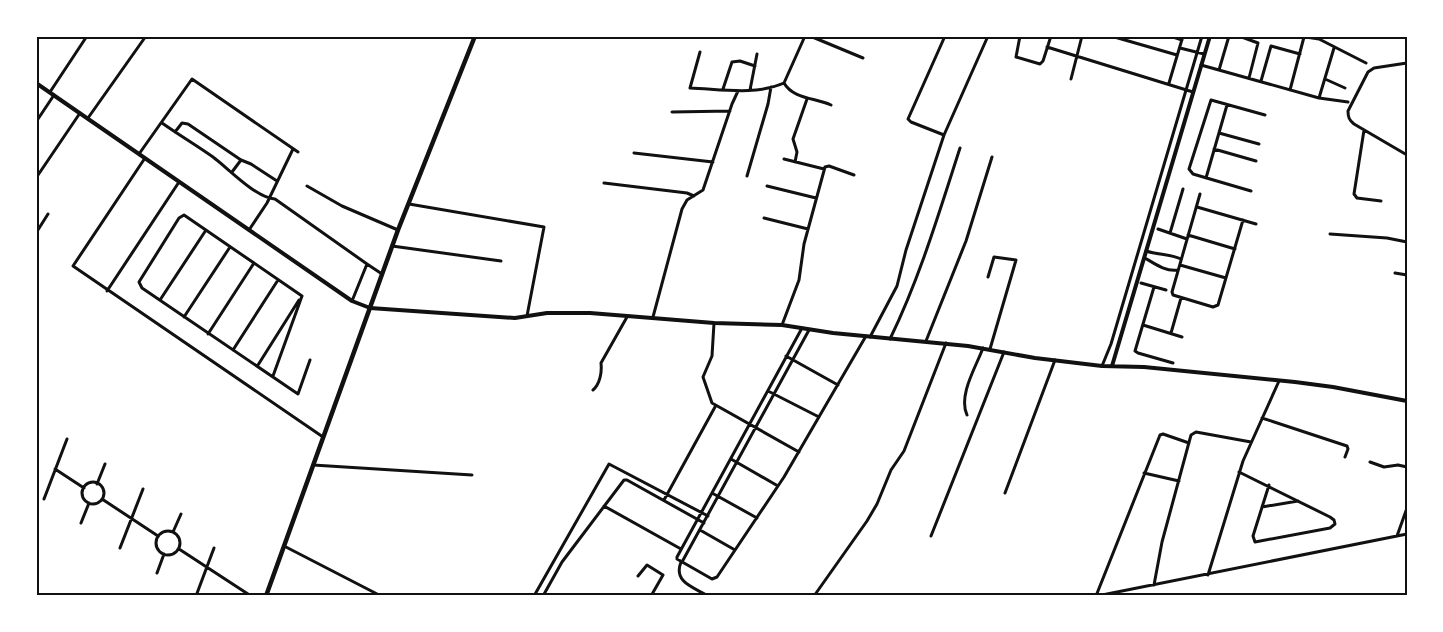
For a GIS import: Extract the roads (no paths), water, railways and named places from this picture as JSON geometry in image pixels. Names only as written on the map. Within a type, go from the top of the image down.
[{"type":"main road","points":[[266,596],[392,246],[475,36]]},
{"type":"street","points":[[50,92],[87,36]]},
{"type":"street","points":[[88,118],[146,36]]},
{"type":"street","points":[[700,52],[690,88],[738,91],[771,87],[784,83],[805,36]]},
{"type":"street","points":[[810,36],[862,58]]},
{"type":"street","points":[[944,135],[908,119],[945,36]]},
{"type":"street","points":[[802,328],[677,558],[714,579],[778,486],[897,285],[906,250],[944,135],[988,36]]},
{"type":"street","points":[[1020,36],[1015,53],[1016,58],[1040,64],[1043,61],[1050,36]]},
{"type":"street","points":[[1071,79],[1082,36]]},
{"type":"street","points":[[1111,36],[1177,55]]},
{"type":"street","points":[[1131,42],[1133,36]]},
{"type":"street","points":[[1168,84],[1183,38],[1170,36]]},
{"type":"street","points":[[1102,366],[1202,36]]},
{"type":"street","points":[[1112,366],[1210,36]]},
{"type":"street","points":[[1219,70],[1229,36]]},
{"type":"street","points":[[1239,36],[1258,43],[1249,78]]},
{"type":"street","points":[[1290,90],[1300,54],[1302,37],[1319,39],[1366,63]]},
{"type":"street","points":[[1261,81],[1271,46],[1300,54]]},
{"type":"street","points":[[1047,47],[1193,92]]},
{"type":"street","points":[[1180,48],[1204,54]]},
{"type":"street","points":[[1319,98],[1334,48]]},
{"type":"street","points":[[750,90],[757,54]]},
{"type":"street","points":[[723,89],[732,62],[740,61],[755,66]]},
{"type":"street","points":[[1407,63],[1374,68],[1368,72],[1348,111],[1349,121],[1407,155]]},
{"type":"street","points":[[1201,65],[1319,98],[1348,102]]},
{"type":"street","points":[[139,154],[192,79],[298,152]]},
{"type":"street","points":[[1325,80],[1345,88]]},
{"type":"street","points":[[36,83],[352,301],[370,308],[506,318],[567,312],[782,326],[868,337],[946,343],[1102,366],[1144,367],[1332,387],[1407,401]]},
{"type":"street","points":[[784,83],[789,91],[807,99],[816,99],[831,105]]},
{"type":"street","points":[[747,176],[771,87]]},
{"type":"street","points":[[653,317],[682,209],[687,200],[703,190],[738,91]]},
{"type":"street","points":[[36,122],[54,95]]},
{"type":"street","points":[[795,162],[797,152],[793,139],[807,99]]},
{"type":"street","points":[[1251,191],[1193,174],[1189,170],[1210,101],[1265,115]]},
{"type":"street","points":[[1206,178],[1227,104]]},
{"type":"street","points":[[672,112],[730,111]]},
{"type":"street","points":[[36,178],[80,113]]},
{"type":"street","points":[[162,123],[382,274]]},
{"type":"street","points":[[175,132],[181,124],[185,123],[277,181]]},
{"type":"street","points":[[1364,130],[1354,194],[1357,198],[1381,201]]},
{"type":"street","points":[[1219,133],[1259,144]]},
{"type":"street","points":[[249,230],[269,198],[292,148]]},
{"type":"street","points":[[890,339],[926,254],[960,148]]},
{"type":"street","points":[[1214,149],[1256,161]]},
{"type":"street","points":[[634,153],[713,162]]},
{"type":"street","points":[[926,341],[966,241],[992,157]]},
{"type":"street","points":[[145,158],[73,266],[323,436]]},
{"type":"street","points":[[784,159],[824,169]]},
{"type":"street","points":[[232,172],[241,160]]},
{"type":"street","points":[[782,326],[799,280],[808,229],[824,169],[829,166],[854,175]]},
{"type":"street","points":[[107,291],[179,182]]},
{"type":"street","points":[[604,183],[687,193],[694,196]]},
{"type":"street","points":[[306,186],[342,206],[398,230]]},
{"type":"street","points":[[767,186],[816,198]]},
{"type":"street","points":[[1170,233],[1183,189]]},
{"type":"street","points":[[1200,194],[1173,295],[1215,307],[1218,304],[1243,220]]},
{"type":"street","points":[[409,204],[544,227],[527,316]]},
{"type":"street","points":[[1197,207],[1256,224]]},
{"type":"street","points":[[36,233],[48,214]]},
{"type":"street","points":[[302,296],[186,216],[181,216],[138,283],[140,287],[298,394],[310,360]]},
{"type":"street","points":[[764,218],[808,229]]},
{"type":"street","points":[[1158,229],[1235,249]]},
{"type":"street","points":[[160,300],[206,230]]},
{"type":"street","points":[[1330,234],[1386,238],[1407,242]]},
{"type":"street","points":[[392,246],[501,261]]},
{"type":"street","points":[[184,317],[231,247]]},
{"type":"street","points":[[1146,251],[1181,259]]},
{"type":"street","points":[[988,277],[994,257],[1016,260],[990,349]]},
{"type":"street","points":[[1144,257],[1164,269],[1178,270]]},
{"type":"street","points":[[208,334],[254,263]]},
{"type":"street","points":[[352,301],[367,264]]},
{"type":"street","points":[[1180,265],[1226,278]]},
{"type":"street","points":[[1395,273],[1407,275]]},
{"type":"street","points":[[233,350],[278,280]]},
{"type":"street","points":[[1141,283],[1166,290]]},
{"type":"street","points":[[1154,286],[1136,352],[1173,363]]},
{"type":"street","points":[[257,366],[302,296]]},
{"type":"street","points":[[273,376],[302,296]]},
{"type":"street","points":[[1171,333],[1181,297]]},
{"type":"street","points":[[593,390],[602,371],[602,363],[628,315]]},
{"type":"street","points":[[714,322],[712,356],[703,377],[710,400],[716,406],[799,452]]},
{"type":"street","points":[[1143,325],[1182,337]]},
{"type":"street","points":[[708,596],[687,584],[678,571],[809,330]]},
{"type":"street","points":[[814,596],[877,504],[892,467],[904,451],[946,343]]},
{"type":"street","points":[[967,415],[964,407],[965,396],[983,348]]},
{"type":"street","points":[[931,536],[1004,352]]},
{"type":"street","points":[[786,356],[838,385]]},
{"type":"street","points":[[1005,493],[1055,360]]},
{"type":"street","points":[[1208,575],[1239,472],[1279,381]]},
{"type":"street","points":[[768,391],[819,417]]},
{"type":"street","points":[[664,500],[716,406]]},
{"type":"street","points":[[1262,418],[1347,446],[1345,458]]},
{"type":"street","points":[[1154,585],[1191,435],[1196,432],[1251,442]]},
{"type":"street","points":[[1096,596],[1161,434],[1189,443]]},
{"type":"street","points":[[44,499],[67,439]]},
{"type":"street","points":[[731,459],[778,486]]},
{"type":"street","points":[[1370,462],[1384,468],[1398,465],[1407,467]]},
{"type":"street","points":[[97,484],[105,464]]},
{"type":"street","points":[[534,596],[609,464],[708,516]]},
{"type":"street","points":[[313,465],[472,476]]},
{"type":"street","points":[[56,469],[84,488]]},
{"type":"street","points":[[1239,472],[1269,485],[1333,518],[1335,524],[1330,528],[1256,542],[1252,538],[1269,485]]},
{"type":"street","points":[[1144,473],[1179,481]]},
{"type":"street","points":[[543,596],[562,562],[622,481],[626,479],[704,523]]},
{"type":"street","points":[[89,484],[97,484],[104,491],[102,500],[96,504],[89,503],[83,497],[84,488],[89,484]]},
{"type":"street","points":[[120,548],[143,489]]},
{"type":"street","points":[[712,493],[757,518]]},
{"type":"street","points":[[102,500],[159,536]]},
{"type":"street","points":[[1262,507],[1299,501]]},
{"type":"street","points":[[81,523],[89,503]]},
{"type":"street","points":[[604,506],[681,549]]},
{"type":"street","points":[[1397,536],[1407,508]]},
{"type":"street","points":[[173,532],[181,514]]},
{"type":"street","points":[[700,530],[735,550]]},
{"type":"street","points":[[166,531],[173,532],[179,538],[178,549],[172,554],[164,554],[157,547],[159,536],[166,531]]},
{"type":"street","points":[[1096,596],[1407,534]]},
{"type":"street","points":[[284,546],[381,596]]},
{"type":"street","points":[[178,549],[244,594],[251,596]]},
{"type":"street","points":[[196,596],[214,549]]},
{"type":"street","points":[[560,551],[567,556]]},
{"type":"street","points":[[157,573],[164,554]]},
{"type":"street","points":[[556,558],[562,562]]},
{"type":"street","points":[[638,576],[647,565],[663,575],[651,596]]}]
